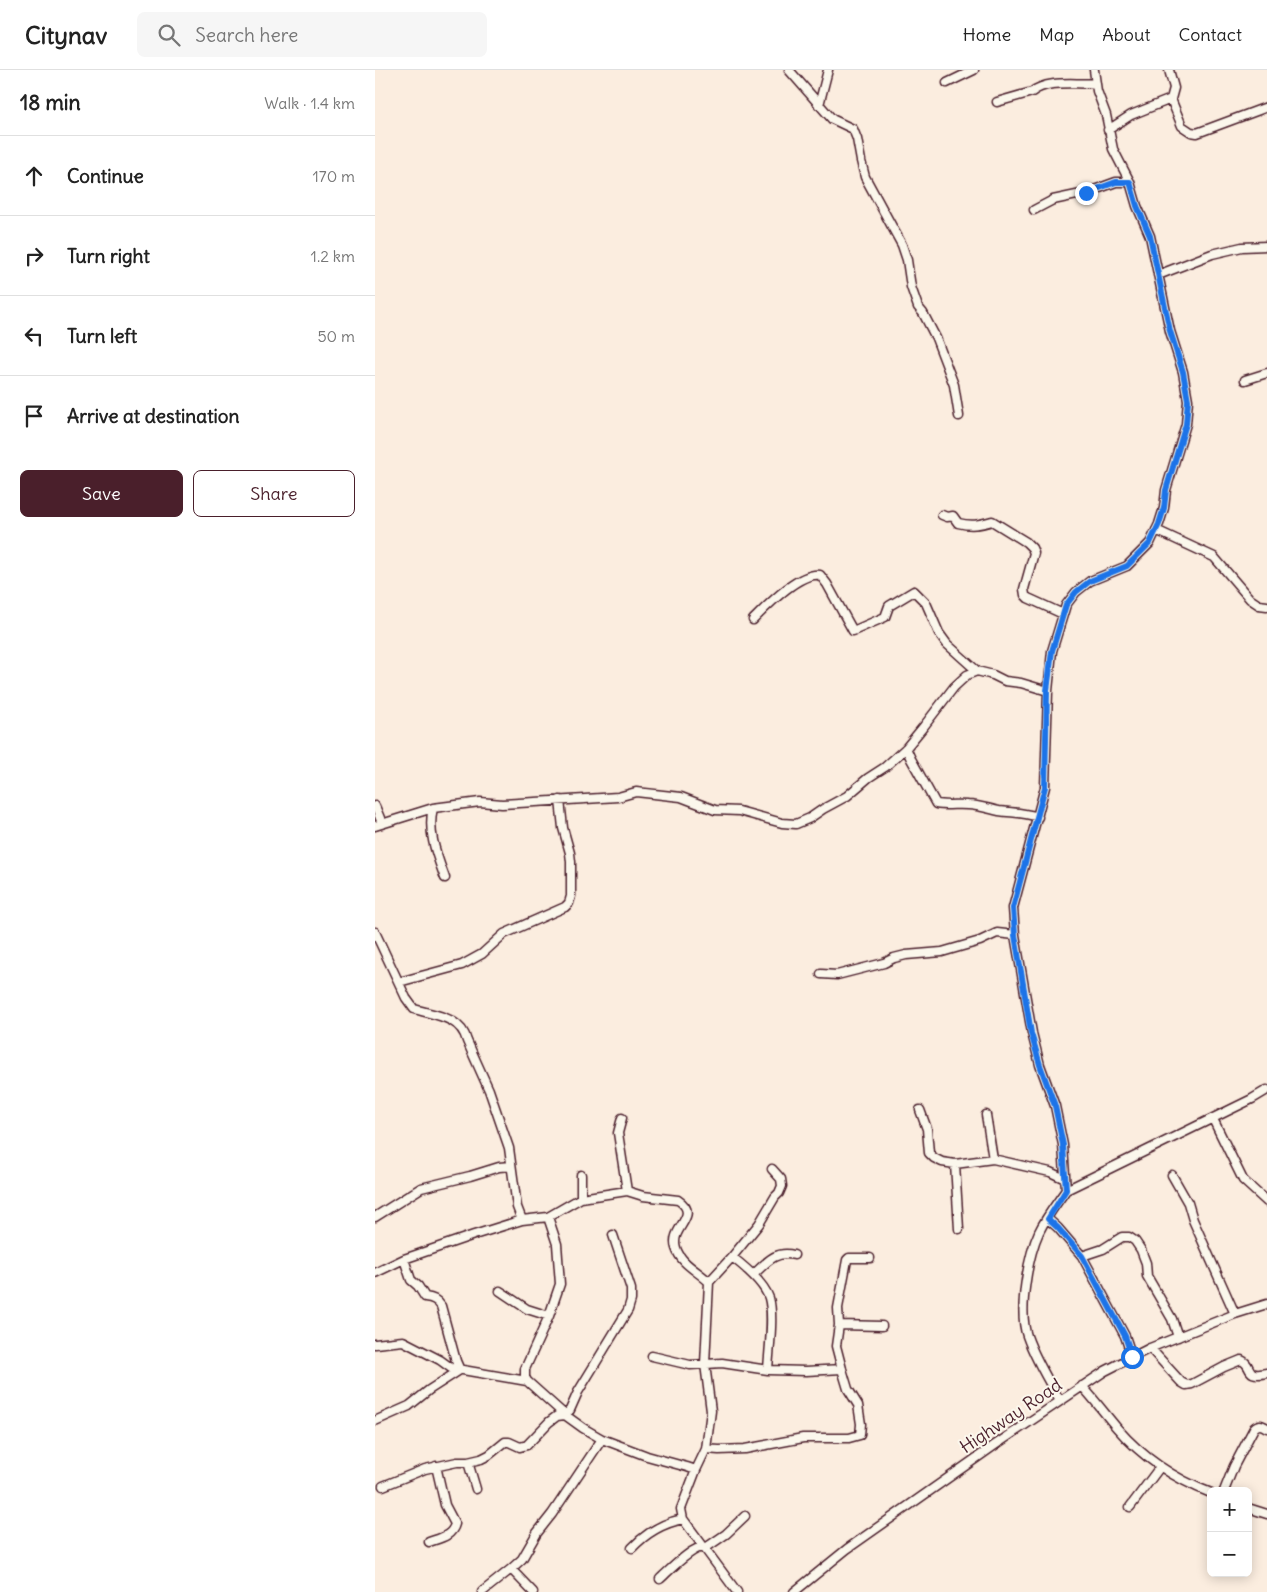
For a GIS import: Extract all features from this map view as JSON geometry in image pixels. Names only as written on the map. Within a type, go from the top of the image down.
[{"type":"street","points":[[789,70],[832,119],[853,129],[865,177],[902,245],[907,260],[911,286],[918,307],[936,338],[954,385],[959,416]]},
{"type":"street","points":[[819,106],[828,70]]},
{"type":"street","points":[[947,83],[974,70]]},
{"type":"street","points":[[1066,1190],[1063,1145],[1055,1106],[1031,1033],[1015,935],[1013,908],[1045,787],[1047,691],[1052,651],[1066,605],[1076,592],[1090,581],[1127,566],[1150,543],[1164,508],[1166,490],[1186,424],[1188,400],[1183,372],[1170,331],[1150,236],[1137,206],[1130,182],[1113,149],[1106,115],[1093,70]]},
{"type":"street","points":[[1169,70],[1174,88],[1171,99],[1182,126],[1191,132],[1197,133],[1267,107]]},
{"type":"street","points":[[997,102],[1063,82],[1080,85],[1096,83]]},
{"type":"street","points":[[1108,130],[1131,115],[1171,99]]},
{"type":"street","points":[[1034,210],[1053,200],[1086,193],[1116,182],[1130,182]]},
{"type":"street","points":[[1158,275],[1211,254],[1242,247],[1267,246]]},
{"type":"street","points":[[1245,380],[1267,373]]},
{"type":"street","points":[[942,515],[947,517],[953,516],[958,523],[966,525],[977,526],[992,521],[1032,548],[1033,558],[1024,589],[1025,595],[1063,614]]},
{"type":"street","points":[[1156,530],[1214,557],[1250,600],[1259,605],[1267,606]]},
{"type":"street","points":[[753,620],[784,592],[815,574],[820,575],[827,584],[853,631],[885,617],[889,606],[914,591],[926,603],[939,633],[947,644],[977,671],[993,675],[1005,681],[1021,683],[1047,691]]},
{"type":"street","points":[[375,806],[379,825],[433,808],[480,802],[502,804],[618,797],[636,792],[681,797],[715,810],[739,811],[782,823],[795,824],[811,818],[847,796],[868,778],[885,767],[924,726],[954,687],[967,675],[977,671]]},
{"type":"street","points":[[905,748],[936,804],[945,806],[956,804],[971,805],[1001,811],[1022,812],[1038,817]]},
{"type":"street","points":[[399,982],[462,965],[482,954],[504,934],[565,907],[569,903],[571,896],[571,862],[563,828],[560,800]]},
{"type":"street","points":[[433,808],[430,820],[431,828],[437,856],[445,878]]},
{"type":"street","points":[[821,974],[837,974],[884,963],[906,955],[942,952],[980,941],[997,933],[1015,935]]},
{"type":"street","points":[[376,935],[406,998],[414,1009],[438,1014],[456,1023],[465,1032],[467,1041],[489,1090],[509,1148],[517,1207],[522,1220]]},
{"type":"street","points":[[1060,1401],[1035,1357],[1026,1334],[1023,1310],[1026,1277],[1040,1231],[1066,1190],[1213,1119],[1267,1090]]},
{"type":"street","points":[[920,1110],[927,1129],[929,1153],[942,1162],[955,1164],[993,1159],[1050,1172],[1065,1179]]},
{"type":"street","points":[[987,1115],[993,1159]]},
{"type":"street","points":[[622,1118],[618,1133],[627,1191]]},
{"type":"street","points":[[1213,1119],[1243,1180],[1267,1202]]},
{"type":"street","points":[[955,1164],[959,1229]]},
{"type":"street","points":[[375,1217],[421,1188],[499,1167],[511,1166]]},
{"type":"street","points":[[737,1592],[683,1519],[681,1509],[706,1449],[711,1411],[705,1364],[709,1282],[733,1257],[759,1224],[782,1186],[781,1179],[772,1169]]},
{"type":"street","points":[[1171,1175],[1188,1204],[1193,1220],[1235,1314]]},
{"type":"street","points":[[581,1176],[581,1198]]},
{"type":"street","points":[[375,1273],[404,1259],[522,1220],[547,1216],[581,1198],[627,1191],[643,1196],[678,1200],[683,1203],[687,1208],[688,1214],[677,1232],[676,1248],[687,1265],[709,1282]]},
{"type":"street","points":[[547,1216],[557,1244],[559,1284],[549,1316],[525,1369],[525,1378],[565,1414],[583,1428],[602,1439],[647,1456],[696,1470]]},
{"type":"street","points":[[1048,1219],[1082,1256],[1125,1336],[1132,1357]]},
{"type":"street","points":[[383,1486],[425,1469],[481,1459],[505,1442],[520,1446],[527,1445],[549,1422],[570,1410],[578,1392],[629,1310],[631,1289],[613,1235]]},
{"type":"street","points":[[1082,1256],[1103,1249],[1122,1237],[1129,1237],[1135,1241],[1146,1263],[1147,1276],[1172,1319],[1178,1337]]},
{"type":"street","points":[[753,1275],[778,1254],[788,1253],[794,1255]]},
{"type":"street","points":[[733,1257],[753,1275],[769,1298],[771,1316],[768,1370]]},
{"type":"street","points":[[706,1449],[745,1449],[803,1438],[849,1438],[860,1435],[861,1424],[858,1405],[848,1389],[837,1346],[839,1325],[837,1308],[845,1263],[849,1258],[869,1258]]},
{"type":"street","points":[[404,1259],[411,1280],[418,1286],[425,1297],[438,1301],[441,1306],[460,1370]]},
{"type":"street","points":[[500,1291],[527,1309],[549,1316]]},
{"type":"street","name":"Highway Road","points":[[793,1592],[847,1549],[1105,1371],[1150,1348],[1235,1314],[1267,1304]]},
{"type":"street","points":[[839,1325],[882,1326]]},
{"type":"street","points":[[375,1344],[403,1341],[440,1360],[451,1368],[527,1381]]},
{"type":"street","points":[[1150,1348],[1186,1385],[1192,1384],[1241,1360],[1245,1361],[1251,1373],[1257,1375],[1267,1373]]},
{"type":"street","points":[[652,1356],[690,1364],[722,1363],[768,1370],[842,1369]]},
{"type":"street","points":[[375,1421],[409,1406],[429,1390],[460,1370]]},
{"type":"street","points":[[1083,1386],[1117,1428],[1160,1467],[1192,1486],[1207,1492]]},
{"type":"street","points":[[1226,1487],[1234,1466],[1254,1428],[1261,1424],[1267,1428]]},
{"type":"street","points":[[483,1592],[522,1559],[537,1533],[552,1514],[602,1439]]},
{"type":"street","points":[[468,1462],[476,1489]]},
{"type":"street","points":[[429,1542],[445,1537],[452,1532],[455,1524],[445,1505],[436,1466]]},
{"type":"street","points":[[1129,1507],[1160,1467]]},
{"type":"street","points":[[1252,1509],[1267,1514]]},
{"type":"street","points":[[659,1579],[694,1550],[715,1542],[726,1534],[745,1516]]},
{"type":"street","points":[[632,1548],[643,1536],[656,1528],[683,1519]]},
{"type":"street","points":[[511,1569],[533,1592]]},
{"type":"street","points":[[802,1585],[808,1592]]},
{"type":"route","points":[[1086,193],[1116,182],[1130,182],[1137,206],[1150,236],[1170,331],[1183,372],[1188,400],[1186,424],[1166,490],[1164,508],[1150,543],[1127,566],[1090,581],[1076,592],[1066,605],[1052,651],[1047,691],[1045,787],[1013,908],[1015,935],[1031,1033],[1055,1106],[1063,1145],[1066,1190],[1048,1219],[1082,1256],[1125,1336],[1132,1357]]}]
